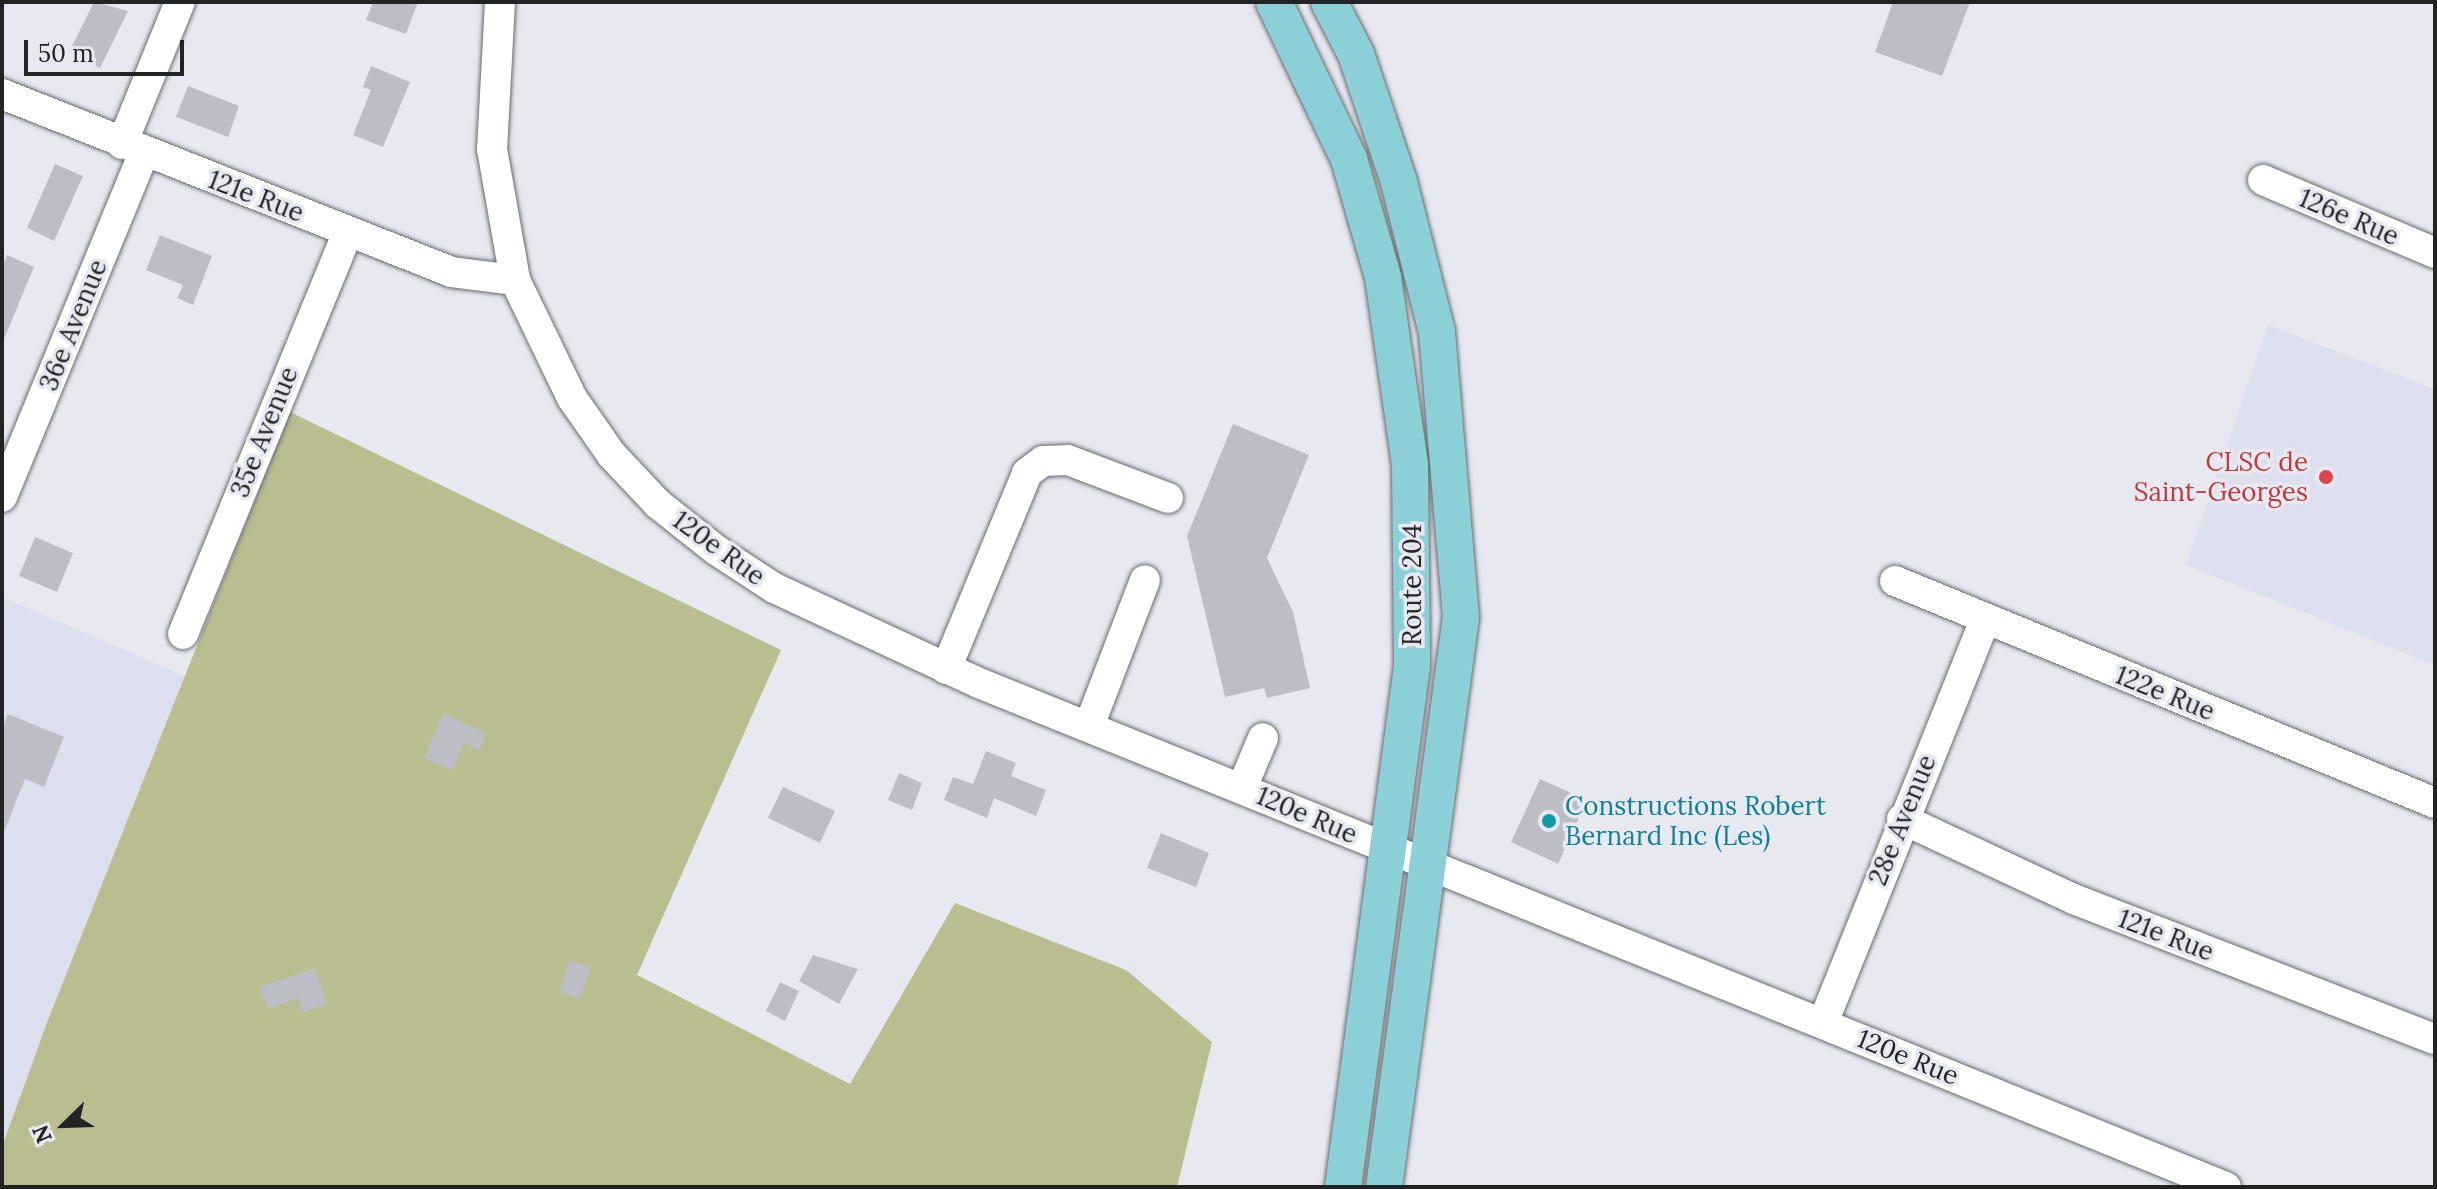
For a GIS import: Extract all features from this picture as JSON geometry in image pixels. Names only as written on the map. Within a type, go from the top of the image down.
[{"type":"main road","name":"Route 204","points":[[1274,2],[1349,159],[1383,277],[1398,374],[1415,579],[1412,666],[1343,1187]]},
{"type":"main road","name":"Route 204","points":[[1329,2],[1356,54],[1399,182],[1437,332],[1447,420],[1461,617],[1384,1187]]},
{"type":"street","name":"36e Avenue","points":[[2,497],[133,148],[180,2]]},
{"type":"street","points":[[500,2],[492,149],[515,280]]},
{"type":"street","name":"121e Rue","points":[[2,94],[451,272],[515,280]]},
{"type":"street","name":"126e Rue","points":[[2263,180],[2433,247]]},
{"type":"street","name":"35e Avenue","points":[[183,634],[348,232]]},
{"type":"street","name":"120e Rue","points":[[515,280],[572,398],[611,454],[658,504],[774,588],[946,669],[2226,1187]]},
{"type":"street","points":[[946,669],[1017,492],[1035,467],[1053,458],[1068,460],[1168,498]]},
{"type":"street","points":[[1089,726],[1145,580]]},
{"type":"street","name":"122e Rue","points":[[1895,581],[2435,803]]},
{"type":"street","name":"28e Avenue","points":[[1823,1023],[1902,819],[1985,619]]},
{"type":"street","points":[[1242,788],[1263,738]]},
{"type":"street","name":"121e Rue","points":[[1902,819],[2076,900],[2435,1039]]},
{"type":"shaded area","name":"CLSC de Saint-Georges","points":[[2268,325],[2435,389],[2435,665],[2186,565]]},
{"type":"shaded area","points":[[2,597],[187,677],[2,1155]]},
{"type":"green space","points":[[290,412],[781,650],[637,975],[850,1084],[955,903],[1126,970],[1212,1042],[1177,1187],[2,1187],[2,1147],[48,1020]]},
{"type":"building","points":[[94,2],[128,11],[100,68],[69,52]]},
{"type":"building","points":[[373,2],[418,2],[406,34],[366,20]]},
{"type":"building","points":[[1893,2],[1970,2],[1942,76],[1875,52]]},
{"type":"building","points":[[371,66],[410,82],[383,147],[353,135],[371,90],[363,87]]},
{"type":"building","points":[[188,86],[239,106],[228,137],[176,117]]},
{"type":"building","points":[[55,164],[83,176],[54,241],[27,228]]},
{"type":"building","points":[[160,235],[212,256],[193,305],[177,298],[183,285],[146,270]]},
{"type":"building","points":[[7,255],[34,267],[2,344],[2,268]]},
{"type":"building","points":[[1233,424],[1309,455],[1267,558],[1293,612],[1310,688],[1267,698],[1264,688],[1225,697],[1187,536]]},
{"type":"building","points":[[35,537],[73,553],[57,592],[19,576]]},
{"type":"building","points":[[8,714],[64,737],[44,787],[25,779],[3,834],[2,730]]},
{"type":"building","points":[[443,714],[486,733],[479,750],[464,743],[453,770],[424,758]]},
{"type":"building","points":[[986,751],[1016,763],[1011,776],[1046,790],[1036,816],[994,798],[987,818],[944,800],[953,777],[973,784]]},
{"type":"building","points":[[899,773],[922,783],[912,810],[888,800]]},
{"type":"building","name":"Constructions Robert Bernard Inc (Les)","points":[[1540,779],[1587,800],[1558,864],[1511,842]]},
{"type":"building","points":[[783,787],[835,811],[820,843],[768,818]]},
{"type":"building","points":[[1161,833],[1209,853],[1196,887],[1147,868]]},
{"type":"building","points":[[813,955],[858,969],[839,1004],[799,981]]},
{"type":"building","points":[[570,960],[591,968],[579,999],[559,991]]},
{"type":"building","points":[[315,968],[327,1004],[303,1012],[298,998],[268,1009],[260,987]]},
{"type":"building","points":[[780,982],[799,991],[785,1021],[766,1011]]},
{"type":"place","name":"CLSC de Saint-Georges","points":[[2326,477]]},
{"type":"place","name":"Constructions Robert Bernard Inc (Les)","points":[[1549,821]]}]
